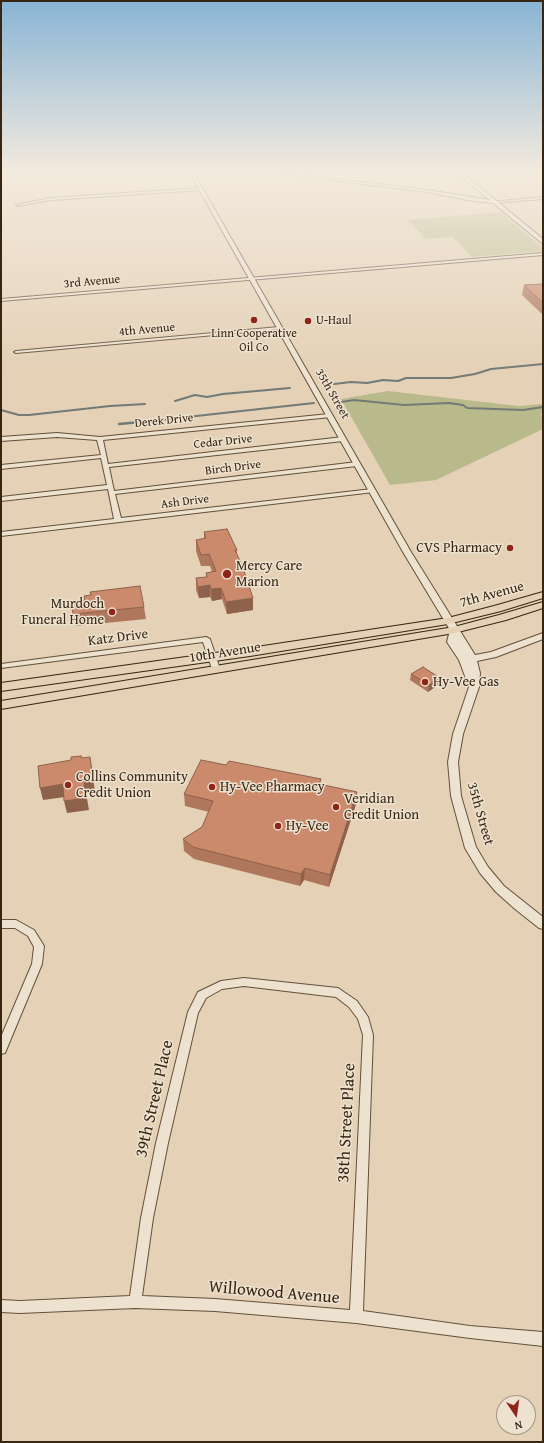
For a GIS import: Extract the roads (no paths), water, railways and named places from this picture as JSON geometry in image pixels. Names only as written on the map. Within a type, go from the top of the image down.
[{"type":"main road","name":"7th Avenue","points":[[451,625],[502,618],[543,602]]},
{"type":"main road","name":"10th Avenue","points":[[1,687],[451,625]]},
{"type":"main road","name":"10th Avenue","points":[[1,705],[216,669],[451,625]]},
{"type":"street","name":"35th Street","points":[[228,237],[372,491],[472,659],[475,673],[474,687],[458,734],[453,762],[456,796],[471,848],[484,870],[500,889],[543,924]]},
{"type":"street","name":"3rd Avenue","points":[[1,300],[543,254]]},
{"type":"street","name":"4th Avenue","points":[[16,352],[279,328]]},
{"type":"street","name":"Derek Drive","points":[[1,439],[57,435],[100,439],[329,416]]},
{"type":"street","points":[[100,439],[118,521]]},
{"type":"street","name":"Cedar Drive","points":[[106,466],[343,439]]},
{"type":"street","points":[[1,467],[104,456]]},
{"type":"street","name":"Birch Drive","points":[[1,499],[111,490],[357,464]]},
{"type":"street","name":"Ash Drive","points":[[1,534],[372,491]]},
{"type":"street","name":"35th Street","points":[[451,625],[452,642],[464,660],[474,687]]},
{"type":"street","points":[[472,659],[493,655],[543,636]]},
{"type":"street","name":"Katz Drive","points":[[1,666],[206,639],[216,669]]},
{"type":"street","points":[[1,924],[16,924],[31,933],[40,946],[37,964],[1,1049]]},
{"type":"street","name":"39th Street Place","points":[[135,1302],[151,1196],[193,1012],[202,995],[221,985],[244,982],[288,986]]},
{"type":"street","name":"38th Street Place","points":[[288,986],[338,993],[353,1004],[363,1017],[368,1035],[356,1317]]},
{"type":"street","name":"Willowood Avenue","points":[[1,1306],[20,1307],[135,1302],[216,1305],[356,1317],[470,1332],[543,1339]]},
{"type":"waterway","points":[[334,384],[351,382],[367,383],[383,380],[398,381],[406,378],[451,378],[475,374],[491,369],[543,364]]},
{"type":"waterway","points":[[175,401],[195,395],[207,397],[223,394],[290,388]]},
{"type":"waterway","points":[[341,402],[354,400],[404,405],[449,403],[463,405],[467,408],[523,410],[543,407]]},
{"type":"waterway","points":[[154,421],[314,403]]},
{"type":"waterway","points":[[1,410],[19,415],[29,415],[110,406],[145,404]]},
{"type":"waterway","points":[[154,421],[161,420]]},
{"type":"waterway","points":[[119,424],[154,421]]},
{"type":"place","name":"Linn Cooperative Oil Co","points":[[254,320]]},
{"type":"place","name":"U-Haul","points":[[308,321]]},
{"type":"place","name":"CVS Pharmacy","points":[[510,548]]},
{"type":"place","name":"Mercy Care Marion","points":[[227,574]]},
{"type":"place","name":"Murdoch Funeral Home","points":[[112,612]]},
{"type":"place","name":"Hy-Vee Gas","points":[[425,682]]},
{"type":"place","name":"Collins Community Credit Union","points":[[68,785]]},
{"type":"place","name":"Hy-Vee Pharmacy","points":[[212,787]]},
{"type":"place","name":"Veridian Credit Union","points":[[336,807]]},
{"type":"place","name":"Hy-Vee","points":[[278,826]]}]
